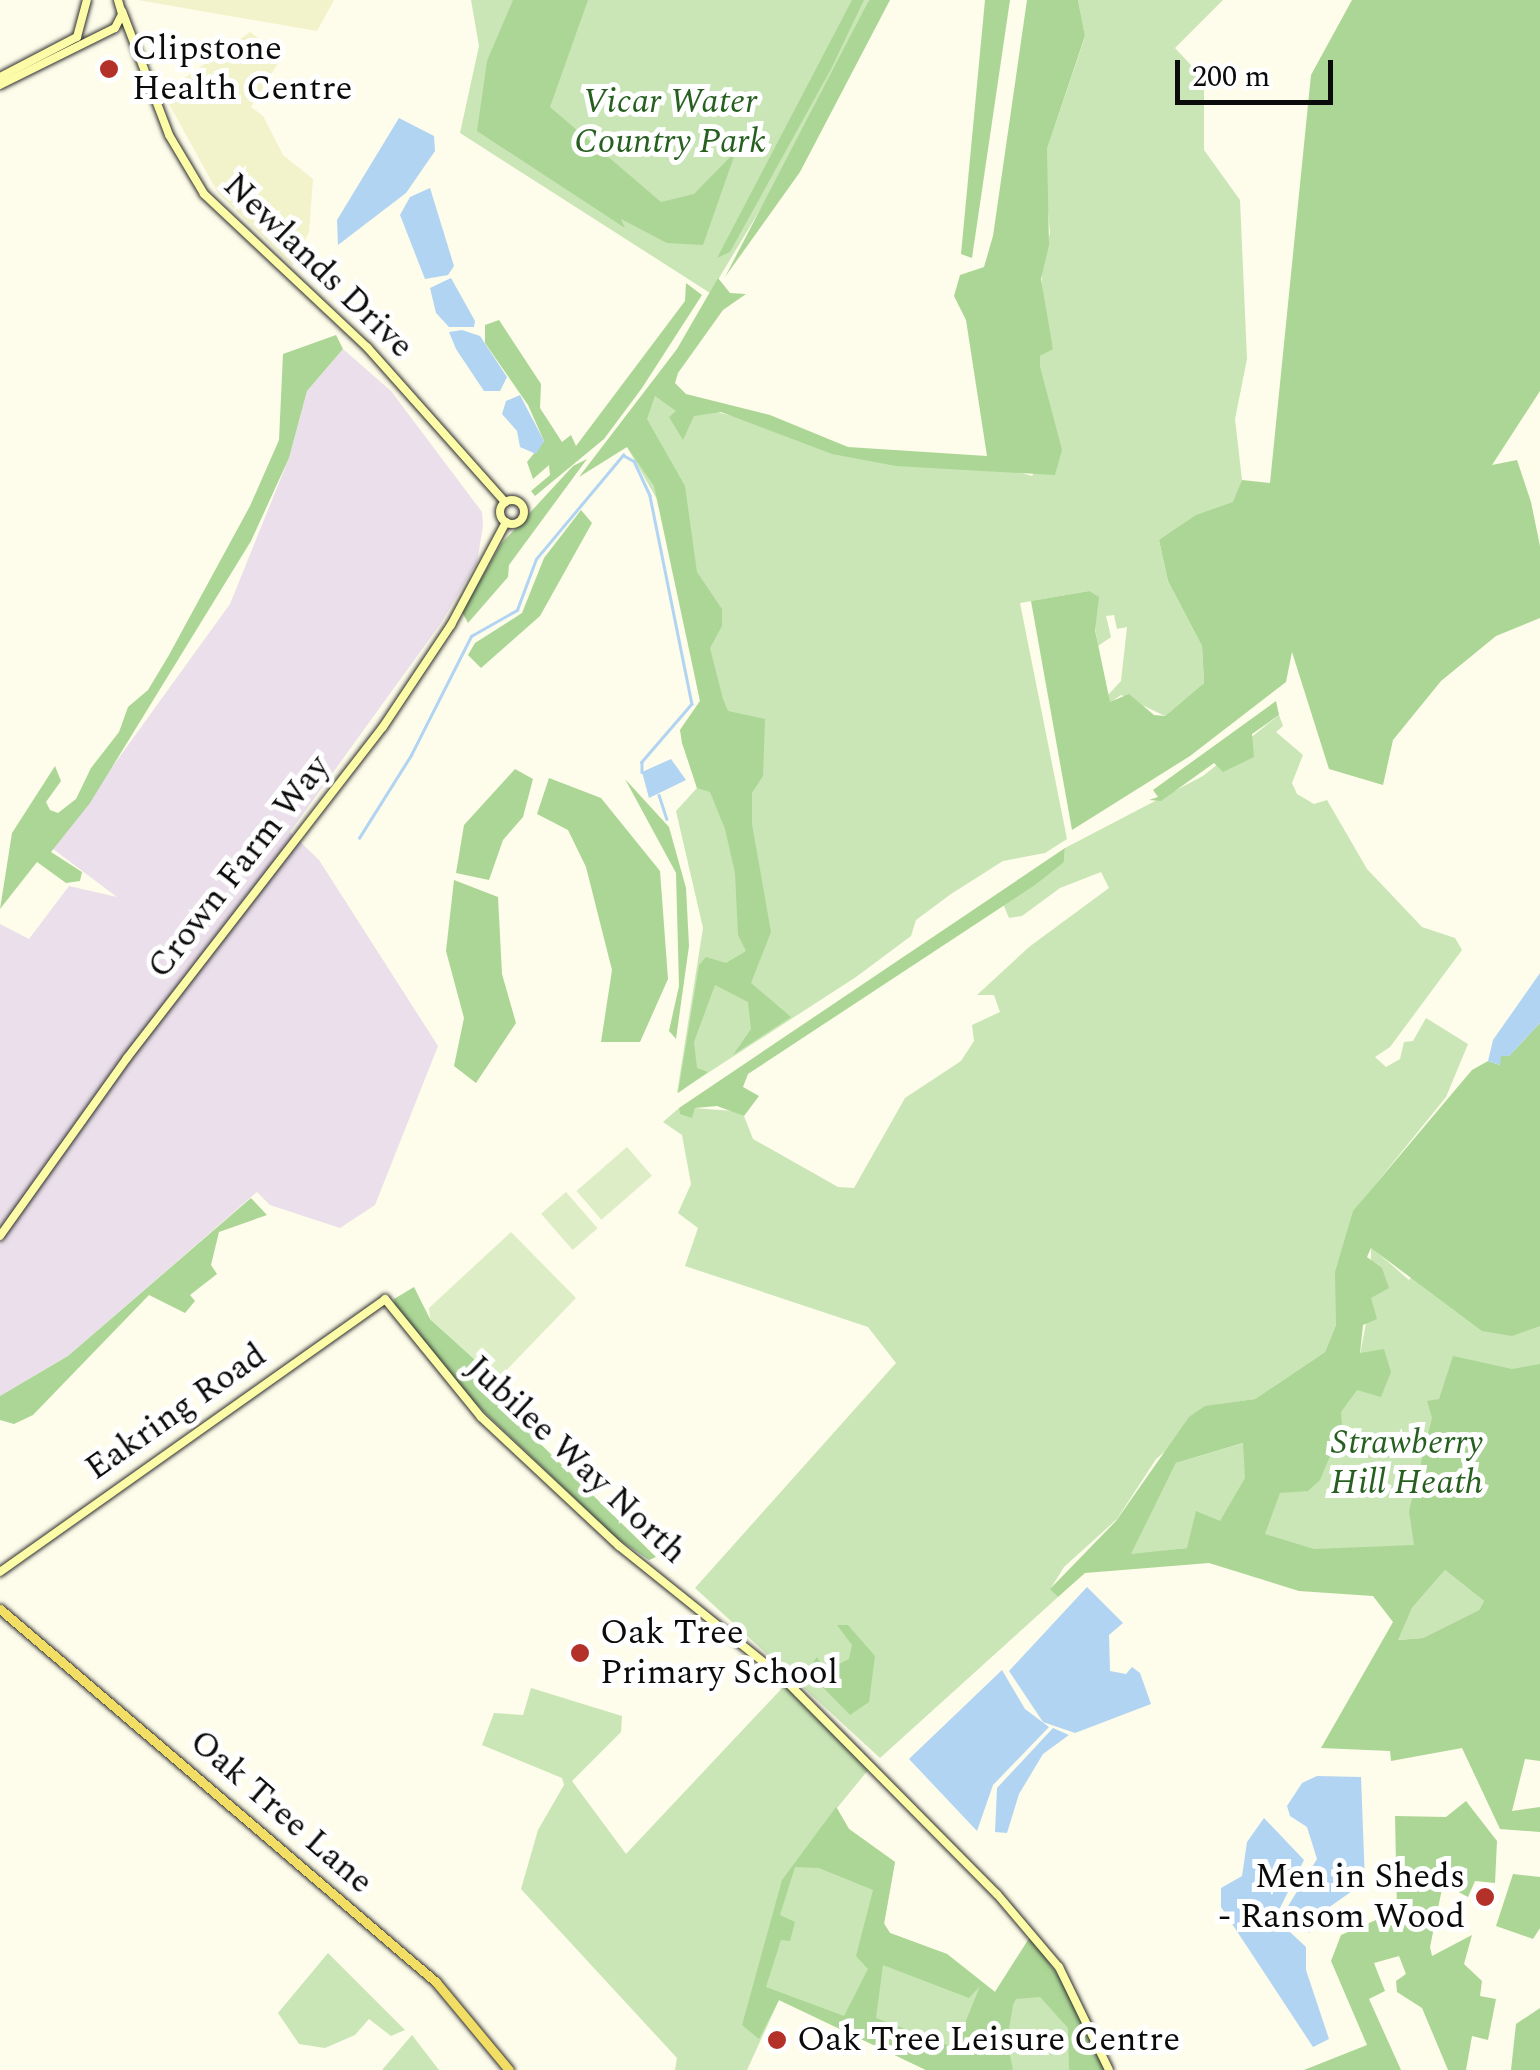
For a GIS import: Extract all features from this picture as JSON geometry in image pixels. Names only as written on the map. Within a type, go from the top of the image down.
[{"type":"main road","name":"Oak Tree Lane","points":[[1,1608],[436,1982],[509,2070]]},
{"type":"street","points":[[0,81],[76,36],[84,20],[86,0]]},
{"type":"street","name":"Newlands Drive","points":[[118,0],[139,41],[169,136],[204,194],[367,348],[504,502]]},
{"type":"street","points":[[0,81],[113,29],[122,11]]},
{"type":"street","points":[[84,20],[94,31],[113,29],[139,41]]},
{"type":"street","points":[[518,501],[524,511],[518,522],[506,522],[500,511],[504,502],[518,501]]},
{"type":"street","name":"Crown Farm Way","points":[[0,1236],[126,1058],[400,704],[506,522]]},
{"type":"street","name":"Eakring Road","points":[[0,1572],[386,1300]]},
{"type":"street","name":"Jubilee Way North","points":[[386,1300],[455,1388],[546,1479],[752,1650],[878,1768],[1042,1944],[1109,2070]]},
{"type":"shaded area","points":[[343,349],[391,391],[482,512],[483,526],[477,562],[441,623],[290,832],[319,860],[438,1046],[375,1205],[340,1228],[270,1205],[257,1192],[68,1356],[0,1396],[0,924],[29,939],[69,886],[117,897],[53,849],[230,604],[289,458],[307,391]]},
{"type":"green space","points":[[138,0],[334,0],[317,31]]},
{"type":"green space","name":"Vicar Water Country Park","points":[[471,0],[869,0],[796,150],[710,293],[460,133],[479,46]]},
{"type":"green space","points":[[513,0],[588,0],[550,107],[661,202],[694,194],[736,151],[703,245],[667,243],[621,219],[625,228],[477,131],[487,61]]},
{"type":"green space","points":[[852,0],[864,0],[831,69],[730,252],[717,258]]},
{"type":"green space","points":[[869,0],[890,0],[800,172],[725,277]]},
{"type":"green space","points":[[985,0],[1010,0],[972,258],[961,254]]},
{"type":"green space","points":[[1027,0],[1078,0],[1085,36],[1047,149],[1049,245],[1041,279],[1053,349],[1040,356],[1040,366],[1062,450],[1055,475],[896,466],[832,454],[721,412],[694,416],[683,440],[669,417],[676,411],[655,396],[647,419],[685,486],[697,572],[722,609],[722,626],[710,648],[723,699],[728,711],[765,719],[763,776],[752,793],[752,824],[771,932],[751,983],[791,1017],[733,1055],[751,1029],[748,1002],[715,985],[694,1042],[697,1068],[708,1072],[678,1093],[699,965],[706,957],[726,963],[746,951],[738,935],[735,873],[725,829],[710,792],[697,788],[682,743],[680,730],[700,701],[654,486],[627,447],[579,477],[677,349],[718,278],[730,293],[746,294],[723,310],[678,373],[675,383],[686,394],[770,415],[848,447],[987,456],[966,320],[954,296],[960,275],[984,267],[993,236]]},
{"type":"green space","points":[[1078,0],[1223,0],[1175,48],[1204,79],[1204,150],[1240,200],[1247,359],[1235,419],[1242,480],[1234,502],[1159,540],[1168,581],[1202,646],[1204,683],[1165,716],[1121,695],[1110,703],[1108,695],[1121,681],[1127,627],[1117,629],[1114,615],[1106,616],[1111,637],[1098,646],[1089,591],[1020,603],[1067,839],[1045,853],[1003,861],[951,894],[916,920],[911,936],[856,977],[677,1093],[703,928],[676,811],[697,788],[680,730],[700,701],[662,508],[627,447],[654,396],[760,423],[809,444],[902,463],[1005,468],[1032,476],[1057,434],[1040,366],[1040,356],[1053,348],[1044,320],[1041,265],[1050,233],[1045,177],[1047,149],[1085,37]]},
{"type":"green space","points":[[1352,0],[1540,0],[1540,391],[1492,465],[1517,460],[1531,502],[1540,546],[1540,618],[1496,636],[1441,681],[1393,740],[1383,785],[1329,769],[1292,652],[1286,682],[1190,756],[1072,830],[1031,601],[1089,591],[1099,597],[1095,630],[1110,702],[1129,694],[1154,715],[1165,716],[1204,683],[1202,646],[1168,581],[1159,540],[1196,515],[1233,502],[1242,480],[1270,483],[1311,75]]},
{"type":"green space","points":[[250,32],[283,55],[251,107],[263,116],[283,155],[313,179],[309,232],[292,266],[218,193],[163,93]]},
{"type":"green space","points":[[686,283],[702,295],[642,388],[604,439],[535,496],[531,491],[550,475],[549,465],[533,479],[527,462],[544,441],[528,405],[485,343],[485,325],[499,320],[541,384],[540,408],[562,442],[571,435],[576,446],[685,301]]},
{"type":"green space","points":[[336,335],[343,349],[307,391],[289,458],[251,541],[90,803],[51,852],[82,872],[80,881],[66,883],[37,862],[0,909],[12,833],[55,766],[61,781],[46,802],[50,810],[58,813],[76,799],[91,768],[119,732],[128,707],[148,690],[169,655],[250,506],[279,440],[283,354]]},
{"type":"green space","points":[[587,459],[509,565],[508,577],[468,623],[462,612],[501,544],[573,466]]},
{"type":"green space","points":[[581,510],[592,523],[540,616],[481,668],[468,655],[475,643],[522,613],[544,558]]},
{"type":"green space","points":[[1276,701],[1279,715],[1252,734],[1254,757],[1223,772],[1214,763],[1161,801],[1149,800],[1158,797],[1153,790]]},
{"type":"green space","points":[[1279,715],[1283,726],[1276,732],[1303,755],[1292,783],[1297,794],[1314,804],[1327,800],[1367,869],[1422,927],[1455,938],[1462,950],[1390,1047],[1375,1057],[1386,1067],[1400,1059],[1404,1042],[1413,1041],[1426,1018],[1468,1044],[1446,1097],[1353,1212],[1336,1325],[1325,1352],[1255,1399],[1221,1404],[1156,1459],[1117,1519],[1064,1567],[1051,1588],[1058,1597],[880,1758],[695,1588],[896,1363],[868,1327],[685,1266],[698,1228],[678,1213],[691,1184],[682,1135],[663,1122],[679,1108],[692,1117],[694,1108],[733,1111],[744,1116],[753,1139],[838,1187],[854,1188],[905,1098],[961,1061],[974,1041],[972,1025],[1000,1012],[994,995],[977,995],[1029,947],[1109,888],[1101,872],[1060,888],[1022,916],[1009,918],[1002,901],[1064,862],[1065,848],[1203,776]]},
{"type":"green space","points":[[515,769],[533,779],[523,817],[503,840],[489,880],[456,873],[464,825]]},
{"type":"green space","points":[[549,778],[601,798],[660,871],[668,979],[640,1042],[601,1042],[612,970],[586,867],[568,830],[537,814]]},
{"type":"green space","points":[[625,779],[669,827],[686,888],[689,946],[676,1039],[669,1031],[679,986],[676,873]]},
{"type":"green space","points":[[1065,848],[1064,862],[1035,885],[748,1074],[743,1087],[759,1096],[744,1116],[717,1106],[695,1108],[692,1118],[680,1114],[679,1108]]},
{"type":"green space","points":[[454,880],[498,897],[502,974],[516,1023],[476,1083],[454,1066],[464,1018],[446,951]]},
{"type":"green space","points":[[1540,1023],[1540,1326],[1512,1336],[1482,1331],[1371,1248],[1367,1257],[1382,1268],[1389,1288],[1371,1298],[1377,1319],[1363,1325],[1360,1353],[1384,1349],[1391,1372],[1381,1397],[1357,1390],[1341,1412],[1342,1428],[1320,1480],[1308,1491],[1280,1493],[1265,1534],[1314,1549],[1414,1545],[1409,1511],[1432,1418],[1427,1401],[1439,1399],[1453,1356],[1512,1369],[1540,1364],[1540,1761],[1525,1759],[1512,1811],[1540,1807],[1540,1832],[1500,1829],[1462,1748],[1391,1761],[1390,1751],[1321,1748],[1393,1622],[1373,1596],[1299,1591],[1209,1563],[1085,1573],[1058,1597],[1050,1589],[1116,1521],[1189,1417],[1205,1406],[1255,1399],[1325,1352],[1336,1325],[1335,1272],[1353,1211],[1472,1070],[1488,1061],[1500,1065],[1500,1055],[1509,1056]],"holes":[[[1243,1443],[1245,1478],[1220,1521],[1196,1511],[1187,1548],[1131,1554],[1176,1463]],[[1445,1570],[1484,1601],[1479,1610],[1423,1638],[1398,1640],[1412,1608]]]},
{"type":"green space","points":[[627,1147],[652,1176],[601,1220],[576,1191]]},
{"type":"green space","name":"Strawberry Hill Heath","points":[[1540,1148],[1540,1418],[1452,1557],[1312,1555],[1242,1541],[1130,1555],[1176,1463],[1244,1443],[1244,1449],[1372,1352],[1360,1354],[1371,1298],[1371,1247],[1409,1280]]},
{"type":"green space","points":[[566,1192],[597,1228],[573,1250],[541,1214]]},
{"type":"green space","points":[[251,1198],[267,1215],[219,1232],[211,1265],[217,1274],[190,1295],[195,1301],[185,1313],[149,1295],[33,1415],[14,1424],[0,1420],[0,1396],[68,1356]]},
{"type":"green space","points":[[511,1232],[576,1298],[497,1380],[430,1319],[429,1308]]},
{"type":"green space","points":[[414,1287],[430,1319],[511,1392],[509,1402],[500,1401],[514,1418],[656,1557],[649,1560],[615,1537],[476,1404],[395,1307],[394,1299]]},
{"type":"green space","points":[[1445,1570],[1484,1601],[1479,1610],[1423,1638],[1397,1640],[1412,1608]]},
{"type":"green space","points":[[837,1625],[848,1625],[875,1656],[869,1702],[850,1715],[807,1671],[817,1657],[825,1671],[849,1659],[852,1645]]},
{"type":"green space","points":[[785,1685],[869,1769],[837,1808],[849,1829],[895,1862],[884,1923],[890,1933],[947,1954],[995,1992],[1030,1937],[1060,1978],[1105,2070],[926,2070],[779,2000],[747,2070],[675,2070],[677,2058],[521,1889],[538,1830],[564,1785],[562,1778],[482,1745],[494,1713],[523,1715],[531,1688],[622,1716],[621,1732],[572,1781],[626,1854]]},
{"type":"green space","points":[[1466,1801],[1497,1841],[1495,1883],[1475,1881],[1468,1897],[1443,1884],[1430,1947],[1432,1956],[1472,1935],[1464,1964],[1482,1981],[1480,1996],[1496,1999],[1488,2040],[1472,2036],[1466,2070],[1448,2070],[1422,2008],[1397,1992],[1396,1981],[1406,1974],[1399,1956],[1374,1963],[1385,1991],[1369,1999],[1401,2070],[1304,2070],[1367,2045],[1331,1961],[1341,1935],[1397,1911],[1395,1816],[1446,1817]]},
{"type":"green space","points":[[836,1807],[849,1829],[895,1862],[884,1924],[890,1933],[947,1954],[995,1992],[1030,1937],[1060,1978],[1105,2070],[1069,2070],[1068,2028],[1040,1997],[1016,1999],[1013,2005],[1007,2041],[1013,2070],[926,2070],[779,2000],[759,2039],[742,2025],[782,1880]],"holes":[[[795,1867],[819,1868],[873,1890],[856,1956],[868,1969],[844,2016],[766,1987],[781,1940],[790,1941],[795,1922],[780,1915]],[[883,1965],[969,1998],[980,1986],[955,2048],[876,2018]]]},
{"type":"green space","points":[[1513,1874],[1540,1877],[1540,1928],[1533,1939],[1496,1926]]},
{"type":"green space","points":[[328,1953],[405,2030],[391,2036],[369,2019],[355,2035],[325,2048],[299,2044],[278,2013]]},
{"type":"green space","points":[[1540,2008],[1540,2070],[1511,2070],[1516,2024]]},
{"type":"green space","points":[[412,2035],[439,2070],[382,2070]]},
{"type":"water","points":[[399,118],[434,136],[435,151],[406,193],[338,245],[337,220]]},
{"type":"water","points":[[430,188],[454,266],[448,275],[425,279],[400,215],[410,197]]},
{"type":"water","points":[[451,278],[475,321],[474,327],[449,327],[436,313],[430,288]]},
{"type":"water","points":[[462,330],[480,336],[507,377],[500,391],[484,391],[456,349],[449,332]]},
{"type":"water","points":[[520,395],[544,441],[536,454],[520,447],[517,431],[502,414],[506,401]]},
{"type":"water","points":[[671,759],[686,780],[649,798],[642,772]]},
{"type":"water","points":[[1540,973],[1540,1023],[1509,1056],[1501,1056],[1500,1065],[1488,1061],[1493,1040]]},
{"type":"water","points":[[1087,1587],[1123,1623],[1109,1635],[1110,1671],[1126,1674],[1132,1667],[1140,1673],[1151,1704],[1075,1733],[1043,1722],[1009,1671]]},
{"type":"water","points":[[1002,1670],[1025,1709],[1049,1727],[993,1785],[977,1831],[909,1759]]},
{"type":"water","points":[[1053,1728],[1069,1735],[1043,1754],[1019,1794],[1007,1833],[995,1832],[997,1788]]},
{"type":"water","points":[[1317,1776],[1361,1777],[1365,1882],[1328,1908],[1309,1933],[1285,1911],[1317,1859],[1307,1827],[1290,1816],[1287,1806],[1302,1783]]},
{"type":"water","points":[[1264,1818],[1304,1860],[1275,1918],[1306,1947],[1306,1970],[1329,2039],[1313,2047],[1221,1907],[1221,1888],[1242,1876],[1247,1842]]},
{"type":"waterway","points":[[359,838],[411,755],[471,636],[517,610],[536,559],[623,455],[634,461],[650,496],[692,704],[642,762],[642,772]]},
{"type":"waterway","points":[[659,795],[667,819]]},
{"type":"place","name":"Clipstone Health Centre","points":[[109,69]]},
{"type":"place","name":"Oak Tree Primary School","points":[[580,1653]]},
{"type":"place","name":"Men in Sheds - Ransom Wood","points":[[1485,1897]]},
{"type":"place","name":"Oak Tree Leisure Centre","points":[[777,2040]]}]
